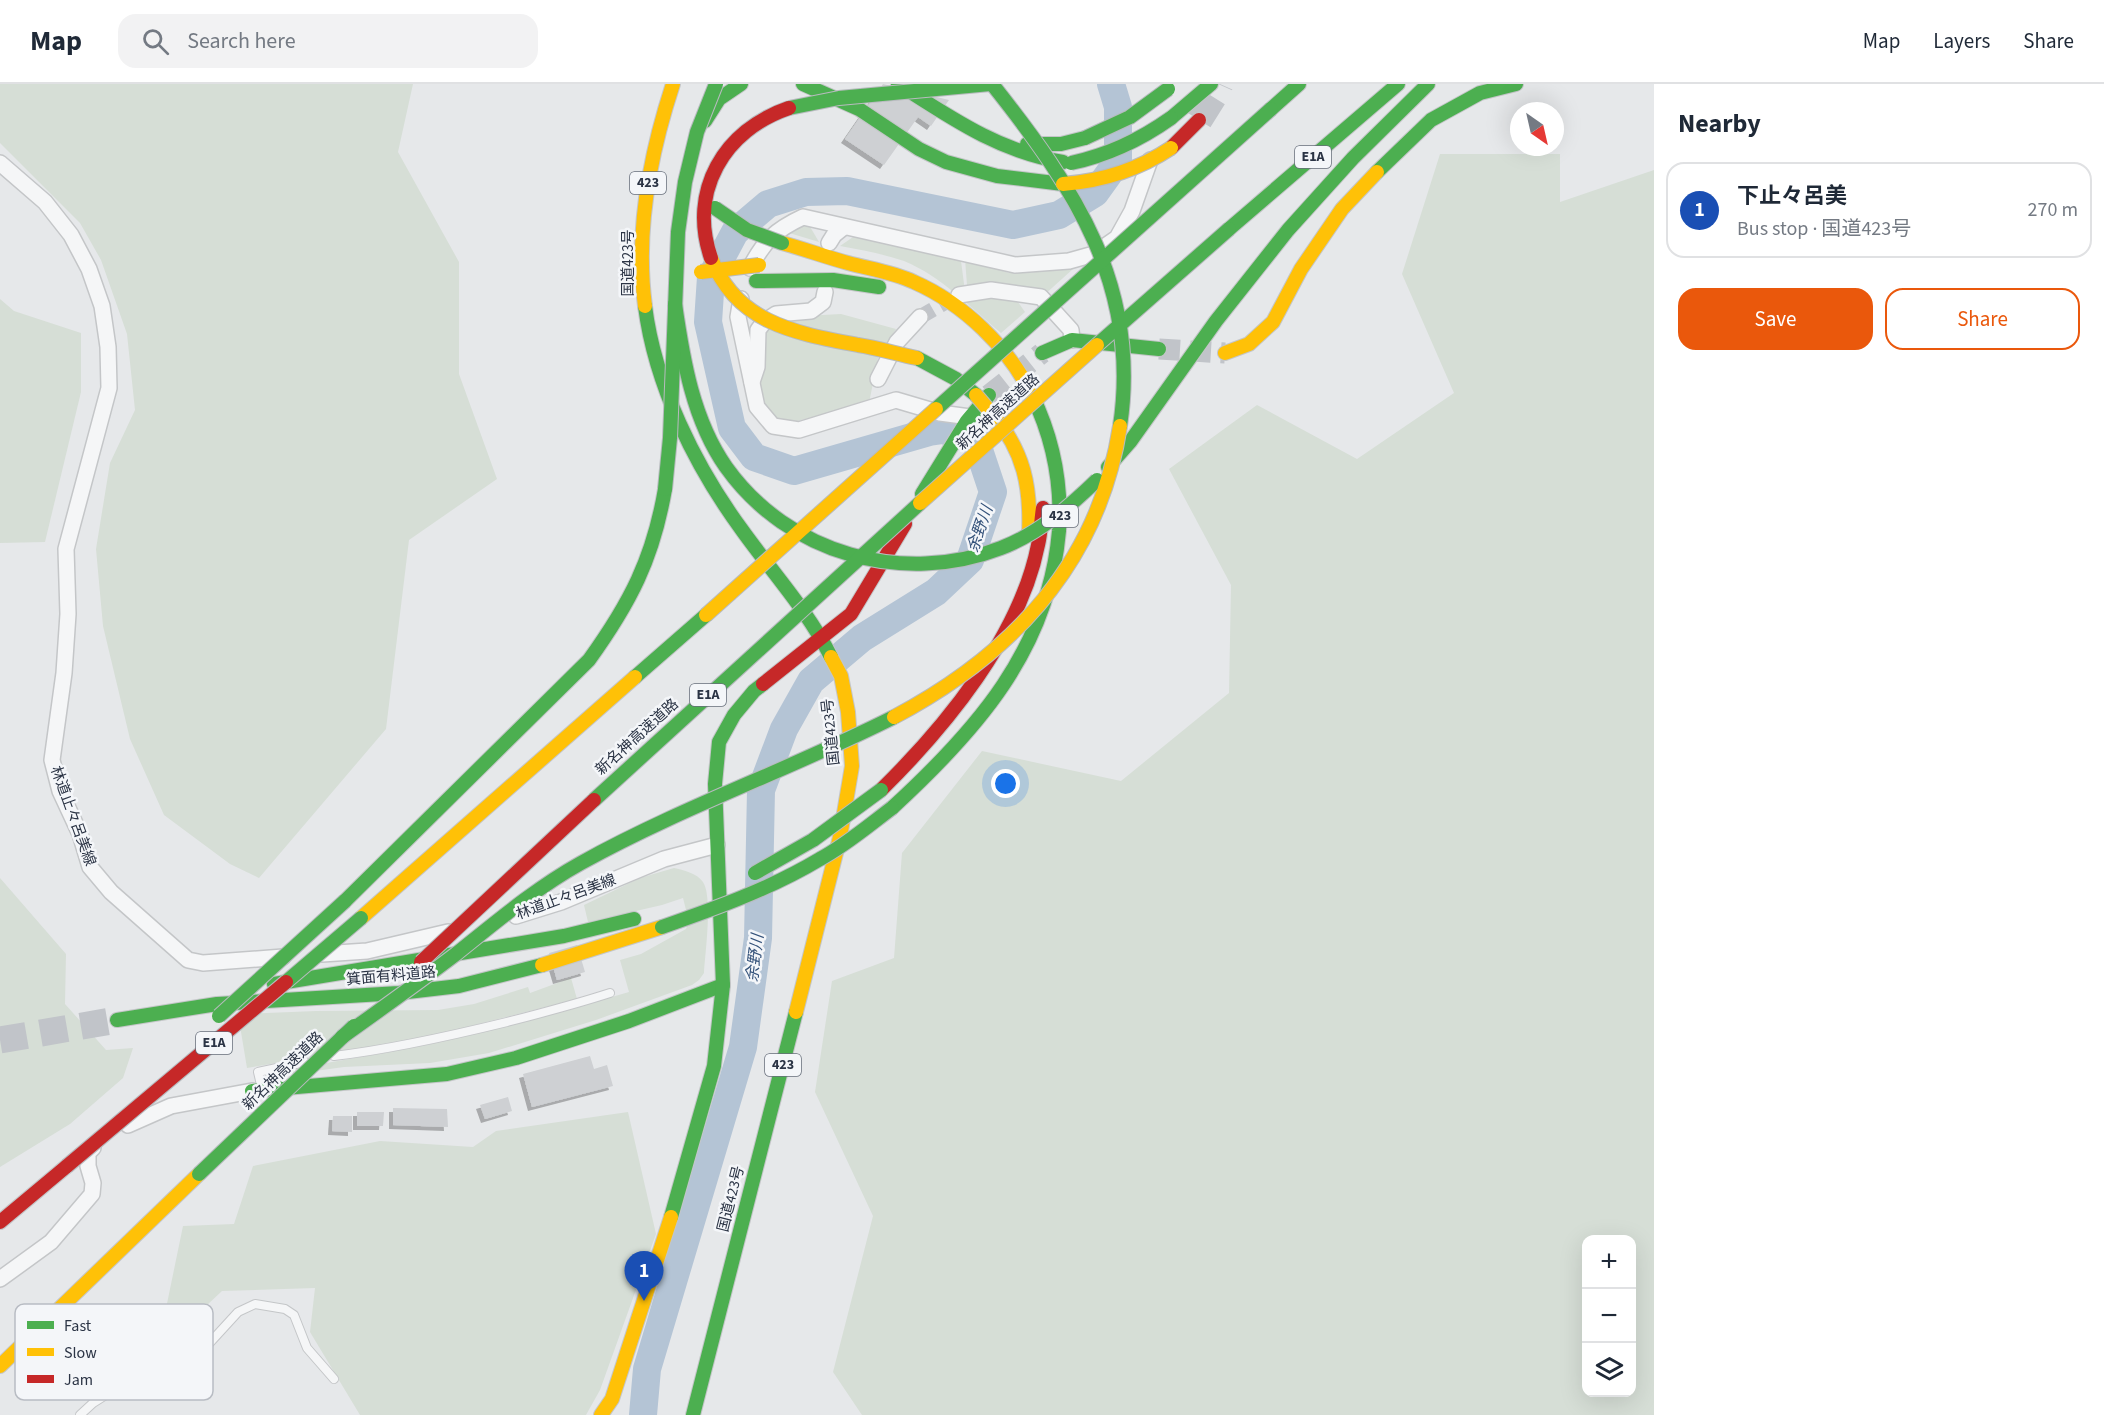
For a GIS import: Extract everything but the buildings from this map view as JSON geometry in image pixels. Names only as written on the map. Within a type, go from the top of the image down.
[{"type":"main road","name":"国道423号","points":[[673,84],[659,127],[647,188],[642,242],[654,286],[648,325],[683,434],[704,472],[741,529],[787,588],[821,637],[841,676],[848,712],[852,766],[849,796],[840,837],[693,1415]]},
{"type":"main road","points":[[208,1025],[345,901],[589,660],[616,623],[637,588],[661,518],[670,455],[678,223],[681,195],[695,133],[716,84]]},
{"type":"main road","points":[[741,84],[719,99],[709,112],[703,126],[694,158],[696,183],[703,196],[715,208],[747,230],[860,266]]},
{"type":"main road","points":[[803,84],[859,109]]},
{"type":"main road","points":[[831,84],[859,109],[919,149],[946,162],[997,176],[1063,184],[1082,183],[1120,174],[1158,158],[1199,120]]},
{"type":"main road","points":[[898,84],[973,132],[997,143],[1043,160],[1071,163],[1095,159],[1132,144],[1171,118],[1211,84]]},
{"type":"main road","points":[[342,1037],[440,966],[520,903],[578,865],[646,831],[796,765],[897,716],[942,689],[979,663],[1030,618],[1058,582],[1079,549],[1098,509],[1111,474],[1120,436],[1125,397],[1123,335],[1106,265],[1076,202],[1025,126],[991,84],[825,99],[779,111],[760,120],[728,147],[709,183],[703,220],[710,256],[719,276],[745,307],[777,327],[798,334],[917,358],[982,395],[993,415],[1011,438],[1026,479],[1028,554],[1013,614]]},
{"type":"main road","name":"E1A","points":[[0,1222],[64,1161],[361,918],[706,615],[1299,84]]},
{"type":"main road","name":"新名神高速道路","points":[[64,1304],[614,780],[1058,380],[1398,84]]},
{"type":"main road","points":[[675,303],[680,344],[698,412],[721,458],[744,490],[763,509],[784,525],[815,543],[845,554],[892,564],[919,566],[948,564],[983,555],[1028,536],[1073,503],[1097,480],[1130,442],[1216,321],[1288,230],[1353,158],[1428,84]]},
{"type":"main road","points":[[1225,353],[1250,344],[1273,322],[1301,268],[1342,209],[1392,156],[1431,120],[1480,93],[1516,84]]},
{"type":"main road","points":[[973,132],[998,140],[1061,144],[1085,138],[1130,117],[1165,86]]},
{"type":"main road","name":"423","points":[[810,264],[860,266]]},
{"type":"main road","points":[[654,286],[688,273],[764,265]]},
{"type":"main road","name":"箕面有料道路","points":[[650,915],[564,936],[116,1014],[217,1004],[399,993],[459,986],[567,957],[662,927],[743,898],[776,883],[821,859],[892,808],[945,760],[993,702],[1032,637],[1045,607],[1055,567],[1060,524],[1060,490],[1051,439],[1042,414],[1015,367],[997,344],[962,312],[921,284],[897,275],[860,266]]},
{"type":"main road","points":[[711,286],[756,281],[837,280],[864,283],[895,292]]},
{"type":"main road","points":[[654,286],[689,288]]},
{"type":"main road","points":[[1042,353],[1072,340],[1160,349]]},
{"type":"main road","points":[[982,350],[996,368]]},
{"type":"main road","points":[[601,1415],[612,1399],[680,1188],[714,1066],[723,985],[715,784],[719,742],[734,715],[754,690],[851,614],[982,395]]},
{"type":"main road","points":[[1016,398],[1030,424],[1039,454]]},
{"type":"main road","name":"423","points":[[702,897],[737,883],[813,840],[881,790],[929,741],[989,657],[1013,614],[1027,582],[1037,550],[1043,518],[1043,495]]},
{"type":"main road","points":[[257,1091],[447,1074],[516,1058],[629,1022],[723,985]]},
{"type":"main road","points":[[0,1211],[64,1161],[140,1087]]},
{"type":"main road","name":"新名神高速道路","points":[[0,1366],[15,1351]]},
{"type":"street","points":[[968,419],[896,400],[799,430],[773,426],[757,407],[738,317],[746,277],[759,252],[781,227],[802,217],[1015,265],[1069,261],[1094,254],[1117,238],[1132,211],[1155,145],[1157,112],[1165,86]]},
{"type":"street","name":"林道止々呂美線","points":[[0,164],[45,202],[71,236],[89,269],[102,306],[108,388],[66,549],[68,614],[64,673],[52,760],[60,791],[80,834],[90,867],[111,892],[188,960],[202,963],[368,951],[518,915],[561,902],[664,859],[717,845]]},
{"type":"street","points":[[829,243],[834,235],[844,227]]},
{"type":"street","points":[[959,295],[991,290],[1041,297],[1071,330],[1072,340]]},
{"type":"street","points":[[752,385],[757,367],[758,330],[764,322],[776,314],[811,312],[823,302],[825,292]]},
{"type":"street","points":[[878,379],[897,342],[924,310]]},
{"type":"street","points":[[0,1279],[51,1242],[92,1194],[93,1183],[87,1153],[111,1132],[171,1106],[257,1091]]},
{"type":"street","points":[[609,1415],[612,1399]]},
{"type":"lane","points":[[257,1091],[258,1072],[268,1068],[367,1053],[457,1035],[577,1004],[610,993]]},
{"type":"lane","points":[[213,1339],[238,1312],[255,1304],[285,1309],[294,1315],[307,1348],[334,1379]]},
{"type":"lane","points":[[80,1415],[96,1400]]},
{"type":"shaded area","points":[[0,84],[413,84],[398,152],[459,262],[459,374],[497,479],[409,540],[386,729],[259,878],[230,864],[164,815],[130,739],[103,626],[96,549],[110,463],[135,410],[127,334],[101,260],[80,223],[0,143]]},
{"type":"shaded area","points":[[1440,154],[1560,156],[1560,202],[1654,170],[1654,1415],[862,1415],[833,1372],[873,1216],[815,1092],[832,981],[894,958],[902,853],[982,751],[1121,781],[1229,693],[1231,585],[1169,469],[1257,405],[1357,459],[1454,393],[1402,274]]},
{"type":"shaded area","points":[[809,225],[819,242],[786,232],[793,228]]},
{"type":"shaded area","points":[[856,235],[961,261],[966,299],[1001,299],[1006,296],[1018,302],[1025,312],[1001,333],[955,293],[918,267],[888,256],[840,246]]},
{"type":"shaded area","points":[[965,259],[1009,273],[1037,272],[1071,266],[1073,269],[1043,296],[1004,283],[967,285]]},
{"type":"shaded area","points":[[0,299],[14,311],[81,333],[81,392],[45,542],[0,543]]},
{"type":"shaded area","points":[[841,314],[896,329],[878,358],[869,403],[785,424],[779,422],[762,409],[759,381],[760,332],[804,316]]},
{"type":"shaded area","points":[[674,868],[697,876],[703,882],[708,900],[704,973],[692,985],[596,1020],[489,1053],[430,1063],[344,1067],[264,1078],[267,1074],[473,1034],[629,992],[620,960],[641,954],[686,929],[689,922],[683,898],[588,922],[584,905],[640,878]]},
{"type":"shaded area","points":[[0,878],[66,954],[65,1004],[106,1050],[133,1048],[123,1078],[70,1124],[0,1167]]},
{"type":"shaded area","points":[[571,978],[577,999],[424,1038],[247,1068],[238,1014],[438,1010],[474,1004],[528,987],[530,993]]},
{"type":"shaded area","points":[[628,1112],[656,1234],[600,1390],[586,1415],[360,1415],[310,1332],[315,1288],[222,1291],[208,1304],[167,1304],[183,1226],[234,1224],[253,1166],[380,1141],[473,1147],[496,1131]]},
{"type":"waterway","name":"余野川","points":[[643,1415],[647,1369],[743,1047],[758,938],[761,790],[784,729],[811,681],[862,638],[936,592],[970,560],[993,492],[976,441],[943,430],[794,471],[754,457],[732,428],[708,322],[711,277],[735,232],[768,204],[806,192],[847,191],[1013,225],[1059,215],[1095,193],[1118,161],[1118,107],[1111,84]]},
{"type":"tunnel","points":[[1199,120],[1220,84]]},
{"type":"tunnel","points":[[920,317],[951,299]]},
{"type":"tunnel","points":[[1159,349],[1225,353]]},
{"type":"tunnel","points":[[989,395],[1042,353]]},
{"type":"tunnel","points":[[0,1040],[117,1020]]},
{"type":"traffic: fast","points":[[665,489],[670,438],[678,232],[685,182],[697,132],[716,84]]},
{"type":"traffic: fast","points":[[705,121],[719,99],[741,84]]},
{"type":"traffic: fast","points":[[803,84],[859,109],[919,149],[946,162],[997,176],[1063,184]]},
{"type":"traffic: fast","points":[[898,84],[957,121],[997,142],[1040,157],[1063,162]]},
{"type":"traffic: fast","points":[[789,108],[839,98],[990,84]]},
{"type":"traffic: fast","points":[[992,84],[1050,161],[1095,242],[1110,284],[1120,328],[1124,376],[1120,426]]},
{"type":"traffic: fast","points":[[1171,118],[1211,84]]},
{"type":"traffic: fast","points":[[1271,109],[1299,84]]},
{"type":"traffic: fast","points":[[1229,229],[1398,84]]},
{"type":"traffic: fast","points":[[1108,467],[1130,442],[1216,321],[1288,230],[1353,158],[1428,84]]},
{"type":"traffic: fast","points":[[1377,172],[1431,120],[1480,93],[1516,84]]},
{"type":"traffic: fast","points":[[1085,138],[1130,117],[1168,89]]},
{"type":"traffic: fast","points":[[936,409],[1271,109]]},
{"type":"traffic: fast","points":[[1071,163],[1124,146],[1171,118]]},
{"type":"traffic: fast","points":[[1027,144],[1061,144],[1085,138]]},
{"type":"traffic: fast","points":[[715,208],[747,230],[782,243]]},
{"type":"traffic: fast","points":[[1097,345],[1229,229]]},
{"type":"traffic: fast","points":[[756,281],[833,280],[879,287]]},
{"type":"traffic: fast","points":[[675,304],[691,389],[697,410],[715,449],[726,467],[752,497],[781,522],[814,541],[850,554],[887,562],[925,564],[964,559],[1001,548],[1028,535],[1064,510],[1097,480]]},
{"type":"traffic: fast","points":[[645,306],[658,365],[668,395],[693,452],[725,505],[753,546],[801,608],[831,657]]},
{"type":"traffic: fast","points":[[1042,353],[1072,340],[1159,349]]},
{"type":"traffic: fast","points":[[917,358],[956,379],[976,395]]},
{"type":"traffic: fast","points":[[922,494],[967,421],[989,395]]},
{"type":"traffic: fast","points":[[892,808],[923,779],[979,718],[1003,685],[1024,650],[1040,613],[1052,574],[1060,513],[1051,444],[1032,395]]},
{"type":"traffic: fast","points":[[345,901],[589,660],[604,639],[638,579],[654,537],[665,489]]},
{"type":"traffic: fast","points":[[594,800],[920,503]]},
{"type":"traffic: fast","points":[[635,677],[706,615]]},
{"type":"traffic: fast","points":[[671,1217],[714,1066],[723,985],[715,784],[719,742],[734,715],[763,684]]},
{"type":"traffic: fast","points":[[342,1037],[442,964],[532,894],[581,863],[658,824],[894,717]]},
{"type":"traffic: fast","points":[[755,873],[813,840],[881,790]]},
{"type":"traffic: fast","points":[[662,927],[782,880],[839,848],[892,808]]},
{"type":"traffic: fast","points":[[219,1016],[345,901]]},
{"type":"traffic: fast","points":[[286,982],[361,918]]},
{"type":"traffic: fast","points":[[274,984],[564,936],[634,919]]},
{"type":"traffic: fast","points":[[117,1020],[217,1004],[399,993],[459,986],[542,965]]},
{"type":"traffic: fast","points":[[252,1091],[447,1074],[516,1058],[629,1021],[723,985]]},
{"type":"traffic: fast","points":[[693,1415],[796,1012]]},
{"type":"traffic: fast","points":[[199,1174],[354,1026]]},
{"type":"traffic: slow","points":[[645,306],[642,278],[643,221],[651,165],[673,84]]},
{"type":"traffic: slow","points":[[1063,184],[1120,173],[1159,156],[1171,148]]},
{"type":"traffic: slow","points":[[1225,353],[1249,344],[1273,322],[1301,269],[1342,209],[1377,172]]},
{"type":"traffic: slow","points":[[782,243],[898,276],[932,291],[950,302],[983,329],[1010,360],[1032,395]]},
{"type":"traffic: slow","points":[[711,258],[722,280],[736,298],[771,322],[813,336],[917,358]]},
{"type":"traffic: slow","points":[[701,272],[759,265]]},
{"type":"traffic: slow","points":[[920,503],[1097,345]]},
{"type":"traffic: slow","points":[[976,395],[993,415]]},
{"type":"traffic: slow","points":[[706,615],[936,409]]},
{"type":"traffic: slow","points":[[993,415],[1019,456],[1027,485],[1029,534]]},
{"type":"traffic: slow","points":[[894,717],[937,692],[977,664],[1012,633],[1044,599],[1071,562],[1093,520],[1109,475],[1120,426]]},
{"type":"traffic: slow","points":[[796,1012],[840,837],[852,766],[848,712],[841,676],[831,657]]},
{"type":"traffic: slow","points":[[361,918],[635,677]]},
{"type":"traffic: slow","points":[[542,965],[662,927]]},
{"type":"traffic: slow","points":[[64,1304],[199,1174]]},
{"type":"traffic: slow","points":[[601,1415],[612,1399],[671,1217]]},
{"type":"traffic: slow","points":[[0,1366],[15,1352]]},
{"type":"traffic: jam","points":[[711,258],[705,233],[704,209],[708,187],[717,166],[730,147],[746,131],[766,118],[789,108]]},
{"type":"traffic: jam","points":[[1171,148],[1199,120]]},
{"type":"traffic: jam","points":[[881,790],[930,738],[977,678],[998,646],[1029,579],[1039,540],[1043,508]]},
{"type":"traffic: jam","points":[[763,684],[851,614],[905,524]]},
{"type":"traffic: jam","points":[[421,962],[594,800]]},
{"type":"traffic: jam","points":[[67,1166],[286,982]]},
{"type":"traffic: jam","points":[[0,1222],[67,1166]]},
{"type":"place","name":"下止々呂美","points":[[644,1301]]}]
